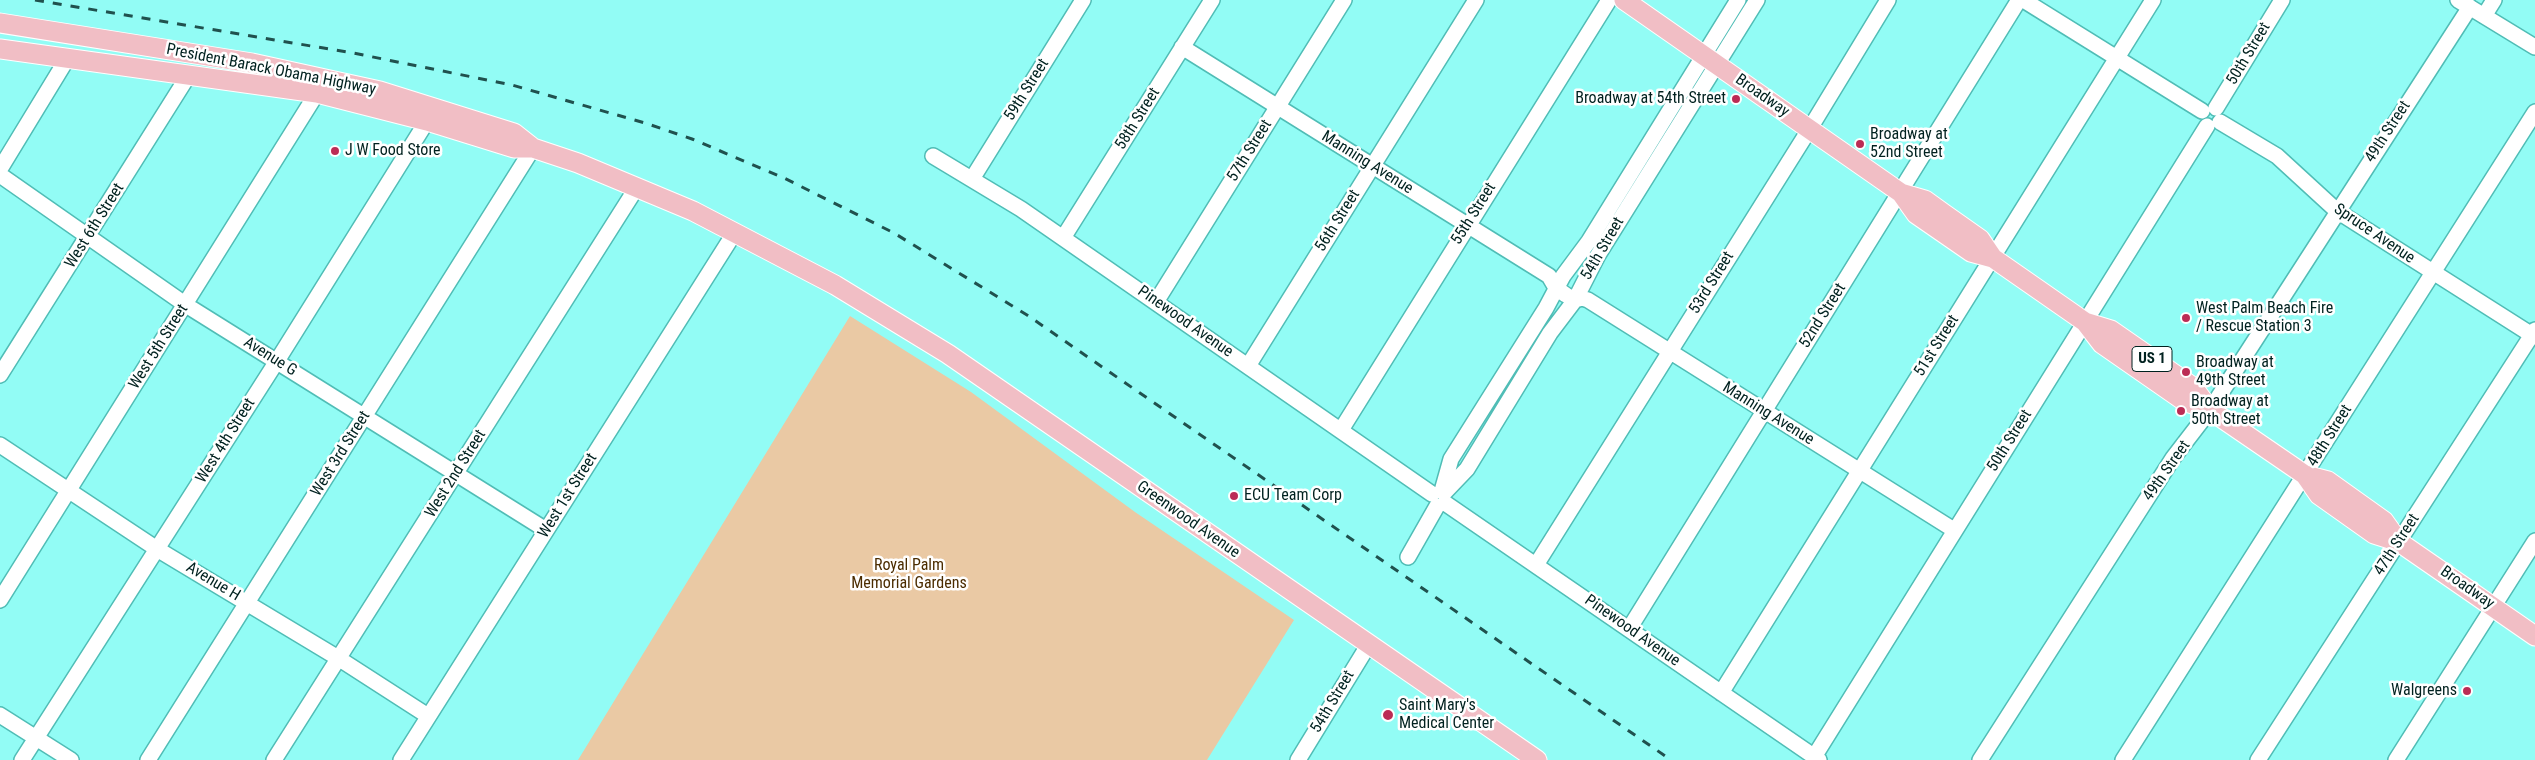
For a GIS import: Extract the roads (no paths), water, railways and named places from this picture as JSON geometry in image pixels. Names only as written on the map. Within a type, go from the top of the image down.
[{"type":"main road","name":"Broadway","points":[[1624,0],[1901,193],[1916,214],[1971,252],[1993,258],[2085,322],[2111,330],[2160,364],[2193,388],[2210,410],[2305,475],[2319,495],[2374,534],[2400,542],[2535,636]]},
{"type":"main road","name":"President Barack Obama Highway","points":[[0,23],[252,63],[342,82],[403,98],[514,133],[533,148],[637,187],[735,232],[835,285]]},
{"type":"main road","name":"President Barack Obama Highway","points":[[0,49],[188,76],[265,84],[318,93],[427,120],[514,148],[533,148]]},
{"type":"main road","name":"Greenwood Avenue","points":[[835,285],[948,354],[1537,760]]},
{"type":"street","name":"59th Street","points":[[972,180],[1083,0]]},
{"type":"street","name":"58th Street","points":[[1063,238],[1212,0]]},
{"type":"street","name":"57th Street","points":[[1156,302],[1344,0]]},
{"type":"street","name":"56th Street","points":[[1248,366],[1476,0]]},
{"type":"street","name":"55th Street","points":[[1341,430],[1609,0]]},
{"type":"street","name":"54th Street","points":[[1440,498],[1467,469],[1550,333],[1580,295],[1598,254],[1710,60],[1738,0]]},
{"type":"street","name":"54th Street","points":[[1408,557],[1440,498],[1451,459],[1546,308],[1557,281],[1589,241],[1710,60],[1757,0]]},
{"type":"street","name":"53rd Street","points":[[1536,565],[1809,130],[1888,0]]},
{"type":"street","name":"51st Street","points":[[1721,692],[2154,0]]},
{"type":"street","name":"50th Street","points":[[1817,758],[1954,530],[2085,322],[2282,0]]},
{"type":"street","points":[[2484,16],[2494,0]]},
{"type":"street","name":"Spruce Avenue","points":[[2021,1],[2277,156],[2337,211],[2534,334]]},
{"type":"street","name":"52nd Street","points":[[1629,629],[2021,1]]},
{"type":"street","points":[[2464,3],[2535,48]]},
{"type":"street","name":"49th Street","points":[[1980,760],[2173,458],[2210,410],[2337,211],[2464,3]]},
{"type":"street","name":"Manning Avenue","points":[[1182,47],[1954,530]]},
{"type":"street","points":[[0,169],[67,59]]},
{"type":"street","name":"West 6th Street","points":[[0,374],[188,76]]},
{"type":"street","name":"West 5th Street","points":[[0,600],[318,93]]},
{"type":"street","name":"48th Street","points":[[2123,760],[2535,112]]},
{"type":"street","name":"West 4th Street","points":[[22,760],[277,361],[427,120]]},
{"type":"street","name":"West 3rd Street","points":[[148,760],[533,148]]},
{"type":"street","name":"Pinewood Avenue","points":[[933,156],[1063,238],[1817,758]]},
{"type":"street","name":"Avenue G","points":[[0,175],[186,305],[546,530]]},
{"type":"street","name":"West 2nd Street","points":[[274,760],[637,187]]},
{"type":"street","name":"West 1st Street","points":[[401,760],[735,232]]},
{"type":"street","name":"47th Street","points":[[2258,760],[2534,334]]},
{"type":"street","name":"Avenue H","points":[[0,445],[157,549],[338,658],[428,716]]},
{"type":"street","points":[[2396,760],[2535,541]]},
{"type":"street","name":"54th Street","points":[[1298,760],[1369,644]]},
{"type":"street","points":[[0,715],[71,760]]},
{"type":"railway","points":[[35,0],[353,53],[512,85],[645,123],[692,139],[784,178],[894,233],[1027,315],[1671,760]]},
{"type":"place","name":"Broadway at 54th Street","points":[[1736,99]]},
{"type":"place","name":"Broadway at 52nd Street","points":[[1860,144]]},
{"type":"place","name":"J W Food Store","points":[[335,151]]},
{"type":"place","name":"West Palm Beach Fire / Rescue Station 3","points":[[2186,318]]},
{"type":"place","name":"Broadway at 49th Street","points":[[2186,372]]},
{"type":"place","name":"Broadway at 50th Street","points":[[2181,411]]},
{"type":"place","name":"ECU Team Corp","points":[[1234,496]]},
{"type":"place","name":"Walgreens","points":[[2467,691]]},
{"type":"place","name":"Saint Mary's Medical Center","points":[[1388,715]]},
{"type":"park label","name":"Royal Palm Memorial Gardens","points":[[909,575]]}]
